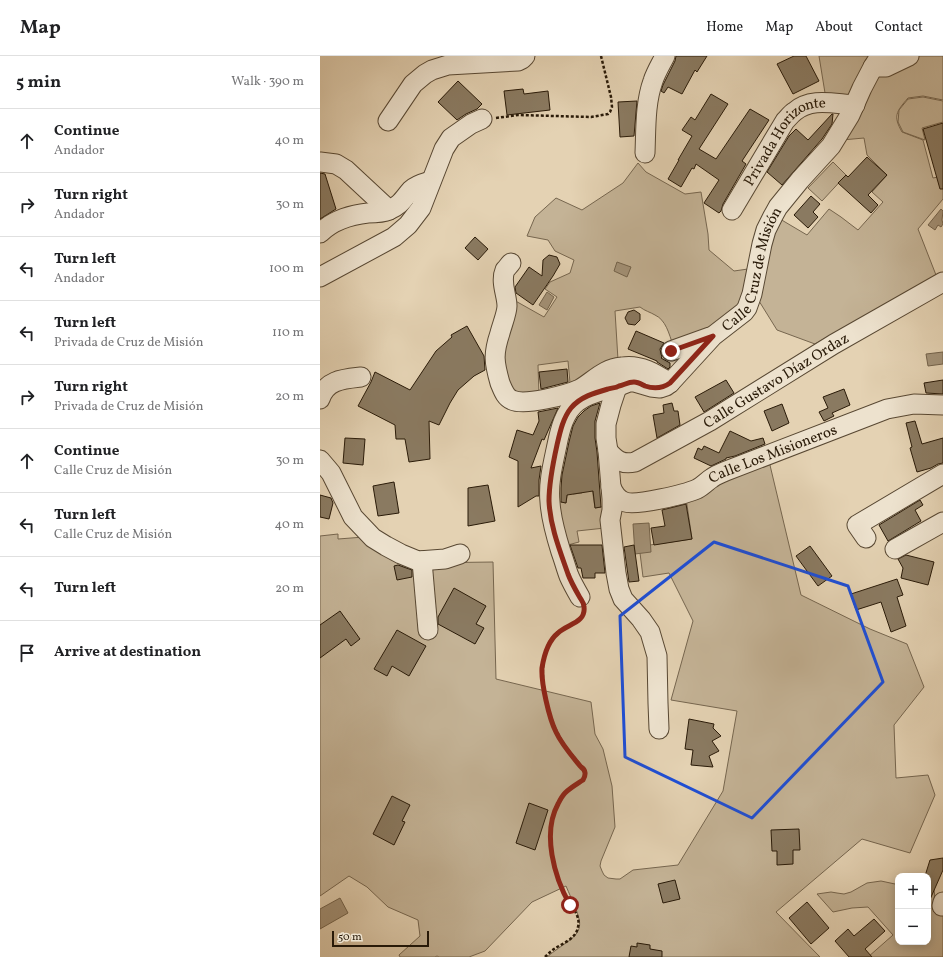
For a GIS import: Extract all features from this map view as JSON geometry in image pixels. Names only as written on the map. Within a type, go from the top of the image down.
[{"type":"street","points":[[388,121],[413,84],[432,70],[448,65],[518,61],[525,56]]},
{"type":"street","points":[[645,153],[647,108],[650,91],[653,80],[666,56]]},
{"type":"street","points":[[877,61],[886,67],[908,56]]},
{"type":"street","name":"Calle Cruz de Misión","points":[[670,383],[713,336],[740,316],[747,308],[752,294],[762,244],[772,216],[800,180],[831,146],[846,123],[862,88],[877,61]]},
{"type":"street","name":"Privada Horizonte","points":[[732,210],[785,121],[793,112],[812,103],[822,102],[854,105]]},
{"type":"street","points":[[320,277],[394,237],[408,225],[421,208],[444,149],[451,138],[471,124],[482,119]]},
{"type":"street","points":[[320,162],[336,164],[346,170],[389,210]]},
{"type":"street","points":[[320,232],[345,217],[389,210],[400,204],[412,189],[431,181]]},
{"type":"street","points":[[511,263],[506,270],[504,278],[504,292],[507,307],[495,349],[494,358],[495,367],[503,390],[509,398],[521,402],[554,398],[580,389],[602,373],[624,366],[647,370],[657,374],[670,383],[660,388],[651,388],[634,382],[629,382],[583,398],[577,402],[567,414],[559,434],[554,457],[550,481],[549,501],[556,536],[569,576],[580,597]]},
{"type":"street","name":"Calle Gustavo Díaz Ordaz","points":[[608,451],[618,460],[630,463],[635,462],[710,421],[834,344],[943,282]]},
{"type":"street","points":[[671,351],[713,336]]},
{"type":"street","points":[[320,399],[328,386],[344,379],[361,377]]},
{"type":"street","points":[[619,386],[616,390],[606,424],[612,510],[610,520],[616,573],[618,589],[623,599],[641,619],[650,632],[657,656],[659,729]]},
{"type":"street","name":"Calle Los Misioneros","points":[[611,487],[613,492],[620,500],[630,504],[643,503],[686,493],[698,488],[711,478],[726,471],[887,409],[914,404],[943,405]]},
{"type":"street","points":[[320,460],[331,473],[353,517],[373,538],[401,554],[418,561],[445,559],[460,554]]},
{"type":"street","points":[[866,538],[858,525],[943,474]]},
{"type":"street","points":[[895,549],[943,522]]},
{"type":"street","points":[[422,561],[428,630]]},
{"type":"path","points":[[482,119],[518,115],[591,117],[608,114],[612,107],[610,92],[601,56]]},
{"type":"path","points":[[545,957],[552,950],[573,937],[579,923],[578,917],[565,896],[553,864],[550,832],[553,815],[560,800],[564,794],[583,780],[585,774],[583,768],[567,749],[556,732],[545,696],[542,668],[548,645],[553,638],[562,629],[572,625],[580,619],[584,606],[580,597]]},
{"type":"highlighted area","points":[[714,542],[848,586],[883,682],[752,818],[625,757],[620,616]]},
{"type":"shaded area","points":[[819,56],[877,56],[850,96],[825,93]]},
{"type":"shaded area","points":[[886,56],[943,56],[943,100],[923,96],[908,98],[897,114],[897,122],[902,132],[923,140],[933,178],[943,176],[943,199],[918,229],[936,275],[815,344],[777,330],[759,301],[769,248],[780,219],[807,235],[829,209],[858,230],[883,202],[872,192],[887,175],[867,155],[864,138],[842,140]]},
{"type":"shaded area","points":[[923,97],[943,101],[943,122],[922,128],[925,140],[903,132],[898,122],[899,110],[908,99]]},
{"type":"shaded area","points":[[833,162],[846,175],[822,201],[808,188]]},
{"type":"shaded area","points":[[638,163],[646,172],[685,194],[701,192],[709,250],[734,271],[748,269],[740,306],[715,327],[673,345],[662,320],[659,317],[640,307],[615,311],[618,360],[570,383],[568,361],[538,365],[539,396],[508,393],[498,367],[512,299],[544,317],[557,297],[545,289],[550,282],[570,273],[574,260],[555,251],[548,240],[527,236],[535,217],[556,198],[582,210],[623,183]]},
{"type":"shaded area","points":[[941,209],[943,211],[943,224],[941,227],[938,225],[935,230],[928,225]]},
{"type":"shaded area","points":[[617,262],[631,267],[627,277],[614,271]]},
{"type":"shaded area","points":[[547,292],[554,297],[547,310],[539,305]]},
{"type":"shaded area","points":[[943,352],[943,364],[928,366],[926,354]]},
{"type":"shaded area","points":[[769,461],[801,595],[870,629],[907,644],[924,687],[894,725],[896,778],[928,775],[935,795],[910,853],[862,839],[776,912],[820,957],[547,957],[570,940],[579,928],[580,924],[575,906],[566,886],[532,902],[485,951],[469,957],[400,957],[399,955],[420,936],[418,920],[388,907],[367,887],[349,876],[320,896],[320,536],[338,534],[338,539],[364,537],[417,563],[493,562],[496,679],[591,702],[595,734],[603,749],[612,786],[615,827],[600,866],[604,875],[608,878],[620,879],[633,870],[678,865],[723,791],[737,711],[671,700],[693,621],[669,573],[643,577],[640,553],[650,545],[692,539],[686,498]]},
{"type":"shaded area","points":[[559,470],[570,475],[573,494],[582,493],[580,483],[591,481],[595,508],[608,506],[605,528],[577,531],[579,542],[564,546],[555,501],[566,503],[569,483],[559,481]]},
{"type":"shaded area","points":[[649,523],[651,552],[635,554],[633,524]]},
{"type":"shaded area","points":[[881,881],[895,884],[895,945],[931,945],[931,889],[934,890],[937,912],[943,905],[943,957],[868,957],[893,935],[868,907],[852,908],[833,912],[817,894],[831,892],[844,894],[851,892],[867,883]]},
{"type":"shaded area","points":[[340,898],[348,913],[320,929],[320,909]]},
{"type":"building","points":[[676,56],[707,56],[697,72],[695,70],[682,94],[668,87],[664,93],[661,91]]},
{"type":"building","points":[[794,56],[806,56],[819,81],[793,94],[777,64]]},
{"type":"building","points":[[458,81],[482,104],[477,109],[457,120],[438,102]]},
{"type":"building","points":[[523,89],[524,94],[548,91],[550,110],[507,115],[504,91]]},
{"type":"building","points":[[711,94],[728,104],[699,149],[716,159],[750,109],[769,120],[742,161],[746,164],[719,213],[704,203],[719,180],[696,164],[681,187],[668,179],[692,136],[682,130],[691,117],[695,120]]},
{"type":"building","points":[[637,101],[634,136],[620,137],[618,102]]},
{"type":"building","points":[[832,114],[832,124],[822,139],[782,185],[767,172],[789,136],[796,129],[808,140]]},
{"type":"building","points":[[943,123],[943,189],[940,189],[923,129]]},
{"type":"building","points":[[867,157],[887,175],[868,195],[878,205],[871,213],[838,183],[846,175],[848,177]]},
{"type":"building","points":[[320,173],[325,174],[336,209],[320,219]]},
{"type":"building","points":[[811,196],[820,204],[813,212],[818,217],[808,228],[794,215]]},
{"type":"building","points":[[475,237],[488,249],[478,260],[465,248]]},
{"type":"building","points":[[549,255],[557,257],[560,264],[533,305],[516,293],[515,287],[529,267],[542,276],[543,260]]},
{"type":"building","points":[[634,310],[640,314],[640,320],[635,325],[628,324],[625,318],[628,312]]},
{"type":"building","points":[[467,326],[484,356],[485,370],[474,376],[458,390],[439,425],[429,421],[430,459],[409,462],[405,439],[396,439],[395,425],[358,406],[375,372],[410,390],[436,351],[452,337],[451,335]]},
{"type":"building","points":[[636,331],[664,343],[660,349],[661,358],[670,363],[670,367],[668,369],[657,361],[628,349]]},
{"type":"building","points":[[567,369],[568,382],[541,389],[539,372]]},
{"type":"building","points":[[726,380],[734,393],[704,412],[695,397]]},
{"type":"building","points":[[943,380],[943,394],[926,393],[924,383]]},
{"type":"building","points":[[844,389],[850,405],[832,413],[834,416],[824,421],[819,412],[828,408],[823,397]]},
{"type":"building","points":[[600,403],[595,421],[595,438],[601,507],[595,508],[593,491],[567,495],[566,503],[561,502],[562,475],[573,426],[578,417],[584,411],[591,406]]},
{"type":"building","points":[[672,403],[674,411],[678,411],[680,425],[657,438],[653,415],[664,413],[663,405]]},
{"type":"building","points":[[782,404],[789,423],[772,431],[764,411]]},
{"type":"building","points":[[558,408],[544,440],[542,439],[531,468],[541,466],[539,496],[536,496],[518,507],[518,461],[509,457],[517,430],[533,435],[539,421],[538,412]]},
{"type":"building","points":[[915,421],[922,444],[943,438],[943,463],[917,472],[910,448],[912,447],[906,423]]},
{"type":"building","points":[[730,431],[751,441],[763,438],[765,444],[726,458],[711,466],[694,458],[698,448],[702,450],[704,446],[719,453]]},
{"type":"building","points":[[345,438],[365,439],[363,465],[343,463]]},
{"type":"building","points":[[394,482],[399,513],[378,516],[373,486]]},
{"type":"building","points":[[488,485],[495,521],[468,526],[468,488]]},
{"type":"building","points":[[320,495],[331,498],[333,503],[329,519],[320,517]]},
{"type":"building","points":[[920,500],[923,505],[915,510],[921,521],[888,541],[879,525]]},
{"type":"building","points":[[686,504],[692,539],[654,545],[651,528],[665,526],[662,510]]},
{"type":"building","points":[[570,545],[602,545],[605,573],[595,573],[595,578],[583,578],[581,568],[578,568]]},
{"type":"building","points":[[634,545],[639,581],[629,582],[624,547]]},
{"type":"building","points":[[810,546],[832,576],[818,586],[796,556]]},
{"type":"building","points":[[906,555],[934,562],[928,585],[901,578],[903,568],[898,559]]},
{"type":"building","points":[[398,565],[412,570],[412,577],[397,580],[394,566]]},
{"type":"building","points":[[897,579],[903,595],[897,597],[906,626],[891,632],[881,602],[856,610],[851,594]]},
{"type":"building","points":[[454,588],[486,606],[476,624],[484,628],[475,644],[438,624],[438,617]]},
{"type":"building","points":[[340,611],[360,639],[351,646],[346,639],[320,658],[320,625]]},
{"type":"building","points":[[397,630],[426,646],[409,676],[392,666],[387,676],[374,669]]},
{"type":"building","points":[[689,719],[714,724],[713,728],[721,736],[712,741],[719,751],[709,756],[713,767],[691,765],[693,750],[685,749]]},
{"type":"building","points":[[392,796],[410,805],[402,821],[405,822],[394,845],[373,834]]},
{"type":"building","points":[[529,803],[548,810],[535,850],[516,843]]},
{"type":"building","points":[[799,829],[800,850],[793,850],[793,864],[777,865],[777,851],[772,851],[771,830]]},
{"type":"building","points":[[943,858],[943,870],[931,897],[931,873],[926,873],[930,860]]},
{"type":"building","points":[[675,880],[680,899],[663,903],[658,884]]},
{"type":"building","points":[[807,902],[829,928],[811,944],[789,918]]},
{"type":"building","points":[[874,919],[885,931],[865,949],[872,957],[849,957],[835,941],[848,929],[854,936]]},
{"type":"building","points":[[637,943],[650,945],[650,949],[662,951],[662,957],[629,957],[631,946],[637,947]]},
{"type":"route","points":[[570,905],[553,864],[550,832],[553,815],[560,800],[564,794],[583,780],[585,774],[583,768],[567,749],[556,732],[544,690],[542,668],[548,645],[557,633],[580,619],[584,611],[584,606],[583,601],[569,576],[551,516],[549,501],[550,481],[554,457],[559,434],[567,414],[577,402],[590,395],[629,382],[638,383],[651,388],[666,386],[713,336],[671,351]]}]
